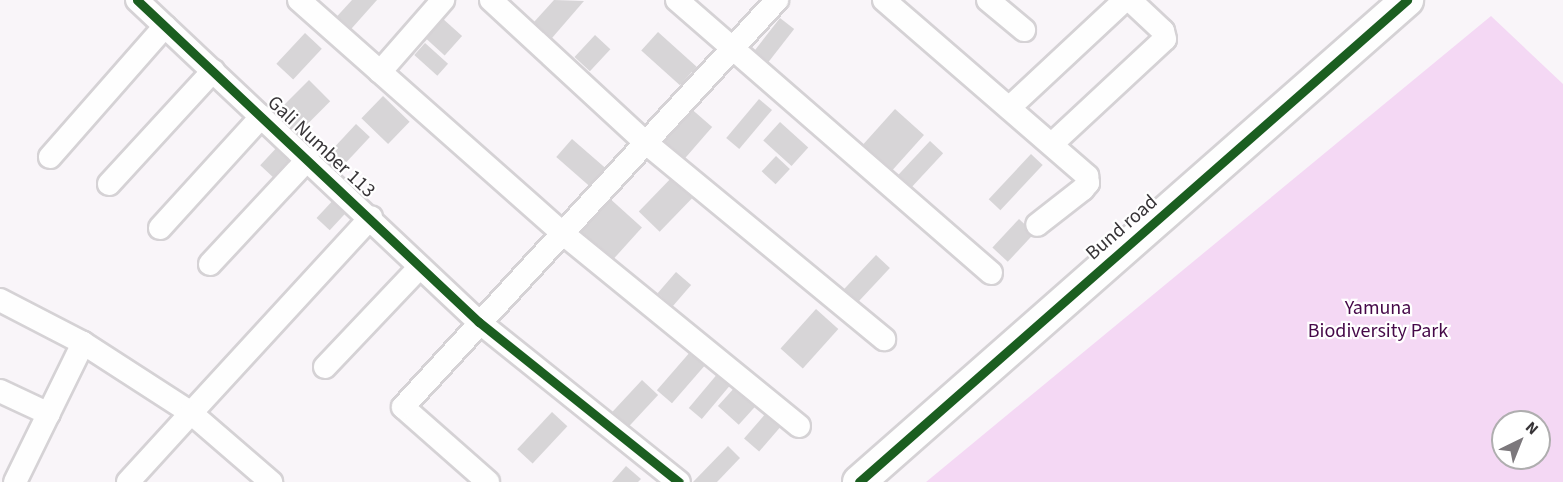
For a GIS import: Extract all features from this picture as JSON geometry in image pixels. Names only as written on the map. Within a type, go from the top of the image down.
[{"type":"street","name":"Gali Number 113","points":[[137,0],[371,217],[479,322],[679,482]]},
{"type":"street","points":[[300,0],[561,232],[799,426]]},
{"type":"street","points":[[380,72],[443,0]]},
{"type":"street","points":[[491,0],[645,142],[884,339]]},
{"type":"street","points":[[677,0],[991,273]]},
{"type":"street","points":[[488,482],[402,406],[777,0]]},
{"type":"street","points":[[884,0],[1083,171],[1088,183],[1037,225]]},
{"type":"street","points":[[988,0],[1024,30]]},
{"type":"street","points":[[1009,108],[1125,0]]},
{"type":"street","points":[[1052,144],[1165,39],[1163,31],[1130,0]]},
{"type":"street","name":"Bund road","points":[[860,482],[1407,0]]},
{"type":"street","points":[[50,157],[165,26]]},
{"type":"street","points":[[109,184],[213,71]]},
{"type":"street","points":[[160,228],[262,116]]},
{"type":"street","points":[[210,264],[308,159]]},
{"type":"street","points":[[128,482],[371,217]]},
{"type":"street","points":[[325,367],[420,267]]},
{"type":"street","points":[[0,300],[83,343],[191,413],[271,482]]},
{"type":"street","points":[[20,479],[83,343]]},
{"type":"street","points":[[0,392],[49,414]]},
{"type":"green space","name":"Yamuna Biodiversity Park","points":[[1491,16],[1563,84],[1563,482],[926,482]]},
{"type":"building","points":[[352,0],[377,0],[344,37],[330,24]]},
{"type":"building","points":[[554,0],[584,1],[552,38],[534,22]]},
{"type":"building","points":[[442,18],[462,36],[445,55],[425,37]]},
{"type":"building","points":[[780,18],[794,29],[768,63],[754,52]]},
{"type":"building","points":[[658,32],[697,67],[680,85],[641,51]]},
{"type":"building","points":[[305,33],[322,49],[293,79],[276,64]]},
{"type":"building","points":[[595,35],[610,49],[590,71],[575,57]]},
{"type":"building","points":[[425,43],[448,64],[437,76],[414,55]]},
{"type":"building","points":[[309,80],[330,101],[296,135],[275,114]]},
{"type":"building","points":[[383,96],[410,122],[388,144],[361,118]]},
{"type":"building","points":[[759,99],[772,110],[739,149],[726,138]]},
{"type":"building","points":[[688,106],[712,127],[683,161],[658,140]]},
{"type":"building","points":[[895,109],[924,135],[890,173],[861,147]]},
{"type":"building","points":[[780,122],[808,147],[792,166],[763,141]]},
{"type":"building","points":[[356,124],[370,137],[339,171],[325,158]]},
{"type":"building","points":[[572,139],[606,169],[590,187],[556,157]]},
{"type":"building","points":[[930,141],[943,153],[911,188],[898,175]]},
{"type":"building","points":[[280,144],[298,161],[279,182],[260,165]]},
{"type":"building","points":[[1031,154],[1043,165],[1000,210],[989,199]]},
{"type":"building","points":[[776,156],[790,169],[776,184],[762,171]]},
{"type":"building","points":[[677,172],[698,192],[660,232],[639,212]]},
{"type":"building","points":[[337,196],[350,208],[330,230],[317,218]]},
{"type":"building","points":[[607,196],[642,227],[610,263],[575,232]]},
{"type":"building","points":[[1019,219],[1034,233],[1008,262],[992,248]]},
{"type":"building","points":[[876,255],[890,268],[858,302],[844,289]]},
{"type":"building","points":[[676,272],[691,285],[673,306],[658,293]]},
{"type":"building","points":[[816,309],[838,329],[803,368],[781,348]]},
{"type":"building","points":[[691,351],[706,364],[672,403],[657,390]]},
{"type":"building","points":[[719,372],[732,383],[702,419],[689,408]]},
{"type":"building","points":[[642,380],[658,395],[627,429],[611,414]]},
{"type":"building","points":[[736,386],[757,405],[739,425],[718,406]]},
{"type":"building","points":[[552,412],[567,426],[533,464],[517,449]]},
{"type":"building","points":[[767,412],[782,425],[759,452],[744,438]]},
{"type":"building","points":[[728,446],[740,458],[717,482],[693,482]]},
{"type":"building","points":[[626,466],[641,479],[638,482],[612,482]]},
{"type":"cycle path","points":[[137,0],[479,322],[679,482]]},
{"type":"cycle path","points":[[859,482],[1407,0]]}]
